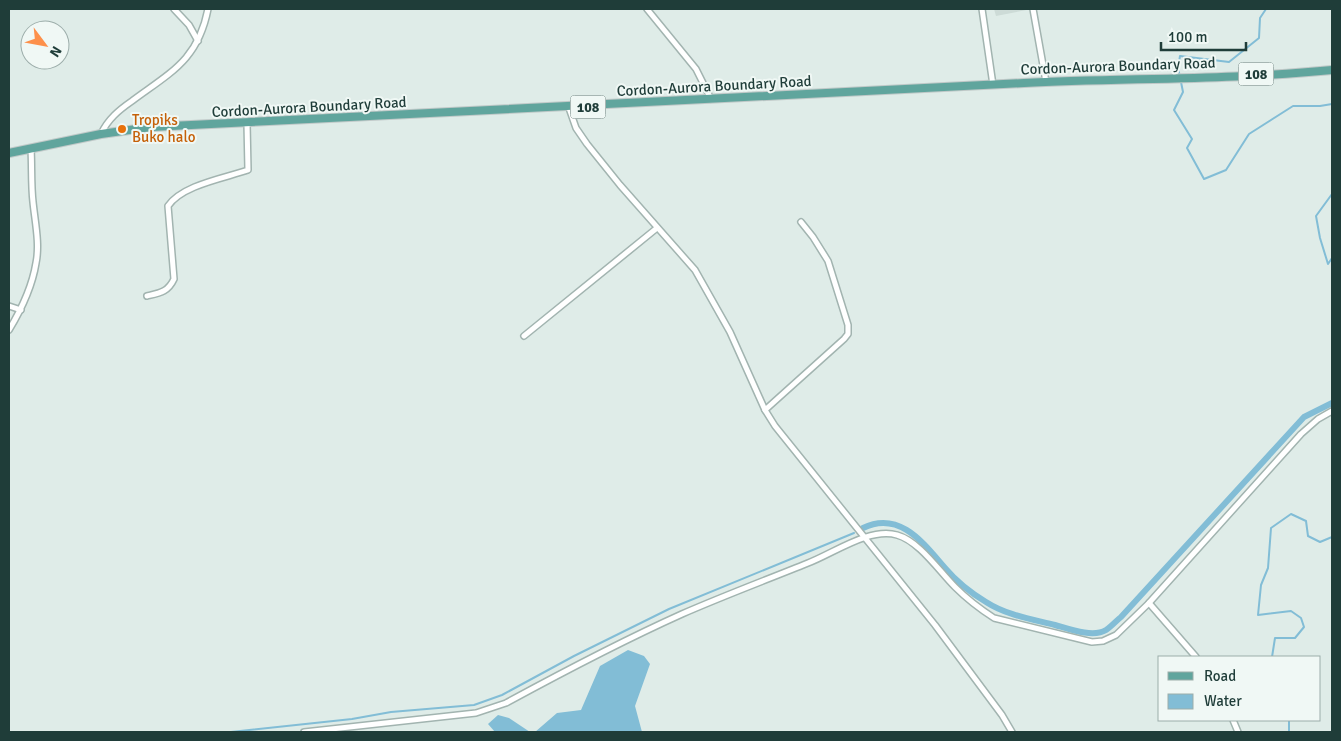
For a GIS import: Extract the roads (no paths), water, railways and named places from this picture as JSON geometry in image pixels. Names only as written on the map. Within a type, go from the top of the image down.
[{"type":"main road","name":"Cordon-Aurora Boundary Road","points":[[9,152],[101,134],[151,127],[569,108],[1046,82],[1201,77],[1332,70]]},
{"type":"street","points":[[175,9],[189,25],[198,41]]},
{"type":"street","points":[[101,134],[113,115],[177,68],[191,54],[204,26],[208,9]]},
{"type":"street","points":[[647,9],[696,69],[711,99]]},
{"type":"street","points":[[982,9],[993,85]]},
{"type":"street","points":[[1033,9],[1046,82]]},
{"type":"street","points":[[569,108],[579,133],[616,180],[695,270],[730,332],[765,410],[781,434],[935,625],[998,709],[1012,732]]},
{"type":"street","points":[[147,296],[165,292],[174,279],[168,206],[173,198],[200,185],[248,170],[247,123]]},
{"type":"street","points":[[9,330],[21,310],[37,262],[38,244],[33,199],[31,149]]},
{"type":"street","points":[[765,410],[848,334],[848,325],[828,261],[801,222]]},
{"type":"street","points":[[524,336],[657,228]]},
{"type":"street","points":[[9,306],[21,310]]},
{"type":"street","points":[[304,732],[476,713],[490,709],[506,703],[585,661],[674,618],[828,555],[874,534],[887,533],[905,537],[918,547],[956,588],[979,609],[994,618],[1082,640],[1097,642],[1110,639],[1149,603],[1301,434],[1318,419],[1332,411]]},
{"type":"street","points":[[1149,603],[1195,656]]},
{"type":"water","points":[[628,650],[644,656],[650,664],[635,706],[642,732],[535,732],[557,713],[581,710],[600,666]]},
{"type":"water","points":[[498,715],[509,718],[530,732],[495,732],[488,724]]},
{"type":"waterway","points":[[1180,77],[1178,68],[1180,56],[1229,62],[1259,38],[1260,18],[1266,9]]},
{"type":"waterway","points":[[1181,82],[1183,92],[1174,110],[1192,139],[1187,148],[1204,179],[1226,170],[1249,134],[1293,106],[1332,104]]},
{"type":"waterway","points":[[1332,194],[1316,216],[1328,264],[1332,258]]},
{"type":"waterway","points":[[863,528],[888,523],[900,526],[920,540],[949,573],[964,586],[980,598],[1002,610],[1074,630],[1088,633],[1101,632],[1121,617],[1304,417],[1332,403]]},
{"type":"waterway","points":[[1272,656],[1275,638],[1295,638],[1304,627],[1301,618],[1291,611],[1258,615],[1261,585],[1268,568],[1271,528],[1291,514],[1306,521],[1308,536],[1320,542],[1332,537]]},
{"type":"waterway","points":[[231,732],[352,719],[391,712],[474,705],[502,695],[574,656],[669,609],[854,533]]},
{"type":"waterway","points":[[1289,721],[1289,732]]},
{"type":"place","name":"Tropiks Buko halo","points":[[122,129]]}]
